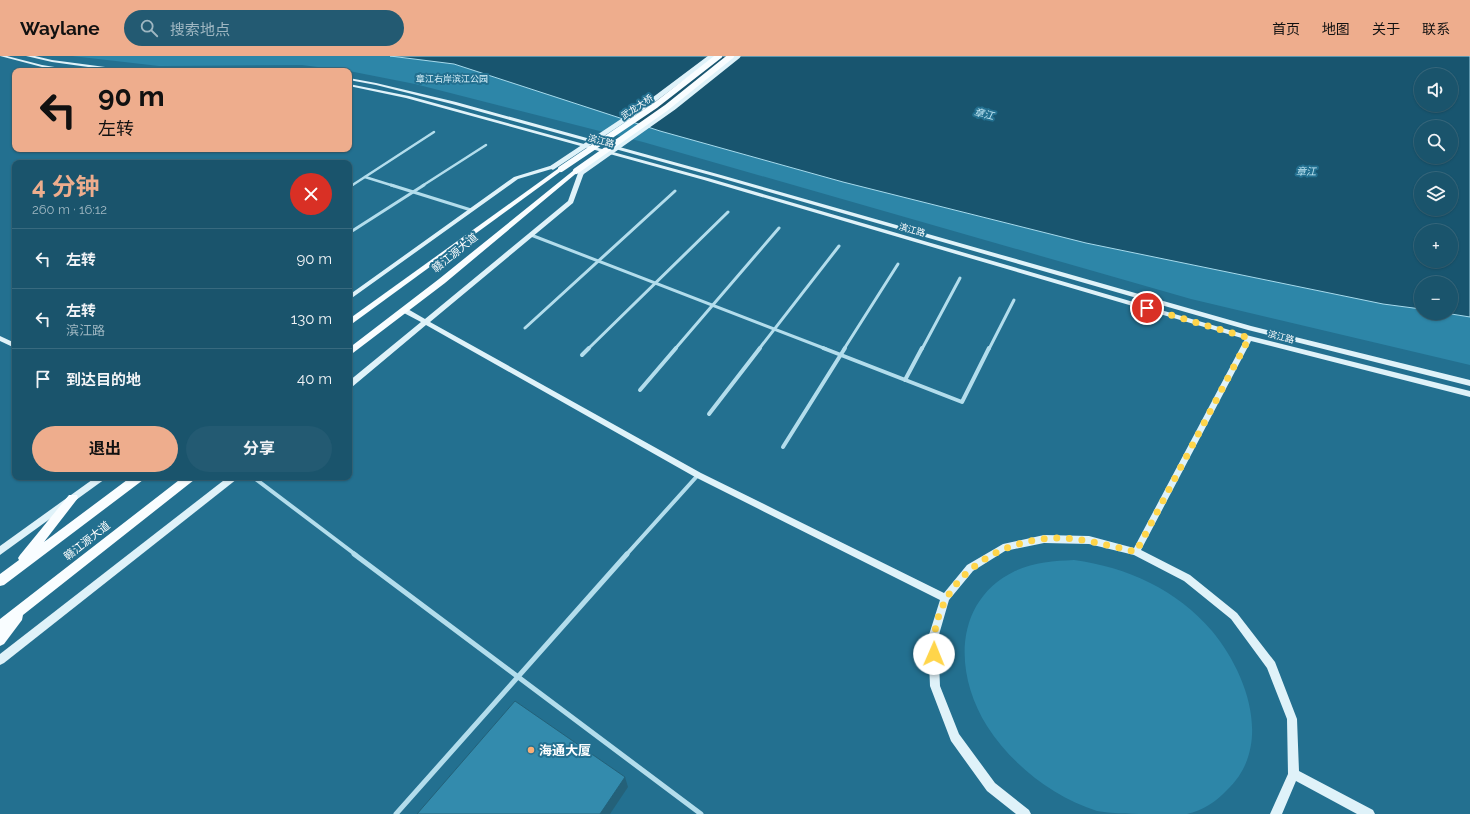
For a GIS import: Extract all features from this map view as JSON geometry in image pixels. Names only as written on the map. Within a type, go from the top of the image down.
[{"type":"main road","name":"武龙大桥","points":[[562,169],[656,105],[719,56]]},
{"type":"main road","name":"武龙大桥","points":[[579,172],[666,108],[731,56]]},
{"type":"main road","name":"赣江源大道","points":[[352,321],[562,169]]},
{"type":"main road","name":"赣江源大道","points":[[352,351],[579,172]]},
{"type":"main road","name":"赣江源大道","points":[[0,581],[135,480]]},
{"type":"main road","name":"赣江源大道","points":[[0,626],[186,480]]},
{"type":"main road","points":[[13,571],[73,498]]},
{"type":"main road","points":[[0,640],[27,605]]},
{"type":"street","points":[[2,56],[56,68]]},
{"type":"street","points":[[28,56],[52,62],[103,68]]},
{"type":"street","points":[[352,296],[516,178],[553,167],[648,104],[712,56]]},
{"type":"street","points":[[352,383],[571,202],[579,172],[673,108],[738,56]]},
{"type":"street","name":"滨江路","points":[[352,80],[376,84],[454,103],[719,176],[1250,328],[1470,383]]},
{"type":"street","name":"滨江路","points":[[352,86],[407,97],[706,179],[1249,338],[1470,394]]},
{"type":"street","points":[[352,186],[434,132]]},
{"type":"street","points":[[352,231],[486,145]]},
{"type":"street","points":[[365,177],[471,210]]},
{"type":"street","points":[[525,328],[674,191]]},
{"type":"street","points":[[582,355],[728,212]]},
{"type":"street","points":[[640,390],[779,228]]},
{"type":"street","points":[[531,236],[962,402],[1014,300]]},
{"type":"street","points":[[709,414],[838,246]]},
{"type":"street","points":[[783,447],[898,264]]},
{"type":"street","points":[[905,380],[960,278]]},
{"type":"street","points":[[404,310],[698,475],[945,598]]},
{"type":"street","points":[[0,338],[12,344]]},
{"type":"street","points":[[1136,552],[1249,338]]},
{"type":"street","points":[[396,814],[516,677],[698,475]]},
{"type":"street","points":[[0,551],[98,480]]},
{"type":"street","points":[[0,660],[230,480]]},
{"type":"street","points":[[257,480],[516,677],[701,814]]},
{"type":"street","points":[[1025,814],[992,787],[955,737],[936,686],[933,638],[945,598],[970,568],[1003,548],[1044,539],[1089,540],[1136,552],[1187,578],[1234,616],[1271,665],[1292,719],[1294,774],[1276,814]]},
{"type":"street","points":[[1294,774],[1369,814]]},
{"type":"green space","name":"章江右岸滨江公园","points":[[72,56],[390,56],[454,64],[660,131],[843,182],[1086,243],[1383,304],[1414,308],[1414,320],[1458,320],[1458,315],[1470,317],[1470,365],[1191,299],[643,142],[415,84],[352,72],[352,68],[326,68],[302,65],[159,66]]},
{"type":"green space","points":[[1074,560],[1113,568],[1150,583],[1167,592],[1198,616],[1212,631],[1225,648],[1236,667],[1245,688],[1250,710],[1252,731],[1249,752],[1241,772],[1227,790],[1214,802],[1204,808],[1187,814],[1132,814],[1097,811],[1081,805],[1049,788],[1021,766],[997,740],[976,706],[969,684],[965,662],[965,640],[970,620],[980,601],[995,584],[1015,571],[1037,564]]},
{"type":"water","name":"章江","points":[[390,56],[1470,56],[1470,317],[1458,315],[1458,276],[1414,276],[1414,308],[1383,304],[1086,243],[843,182],[660,131],[454,64]]},
{"type":"building","name":"海通大厦","points":[[515,701],[625,777],[600,814],[417,814]]},
{"type":"place","name":"海通大厦","points":[[531,750]]},
{"type":"route","points":[[934,654],[933,638],[945,598],[970,568],[1003,548],[1044,539],[1089,540],[1136,552],[1249,338],[1147,308]]}]
